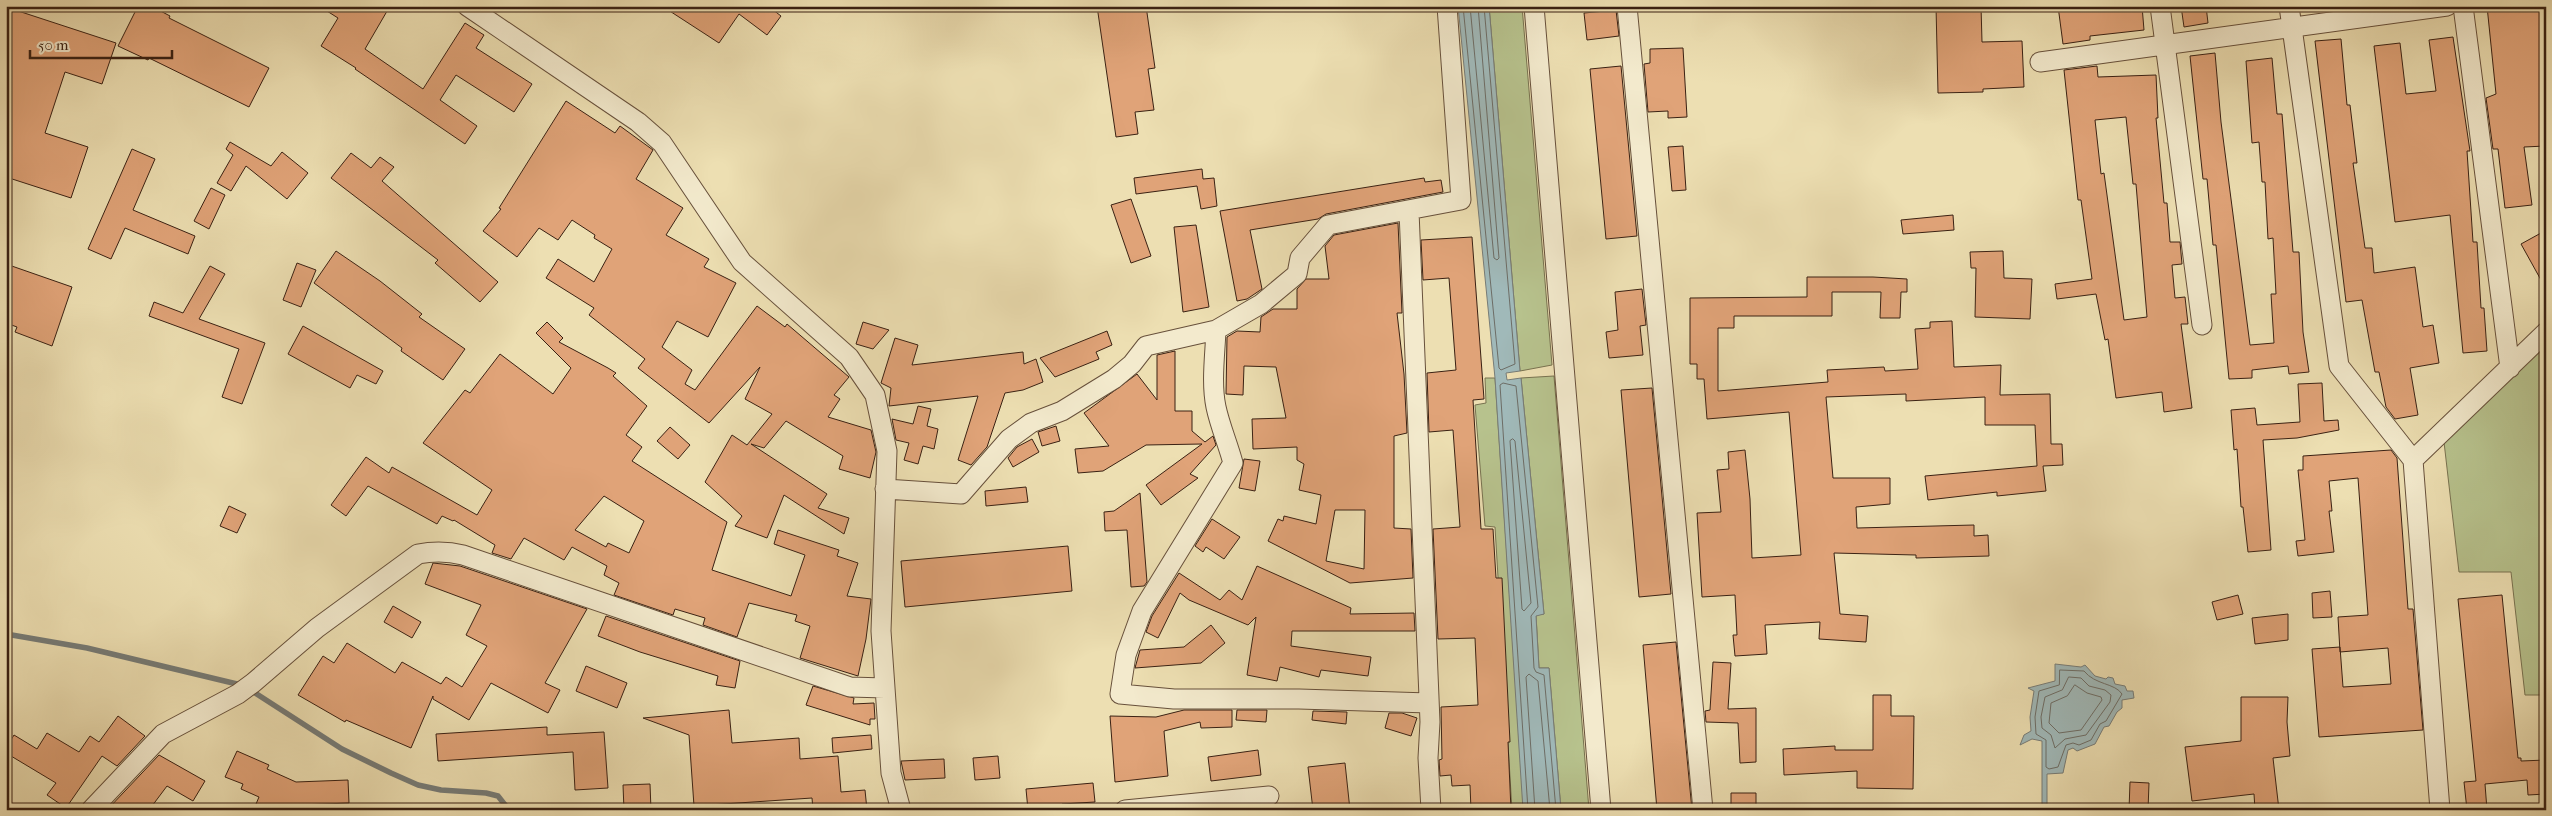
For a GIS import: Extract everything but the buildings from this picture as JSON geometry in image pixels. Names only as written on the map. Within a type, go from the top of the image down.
[{"type":"street","points":[[467,6],[638,122],[662,143],[742,262],[849,357],[875,395],[886,451],[881,632],[891,773],[901,810]]},
{"type":"street","points":[[885,489],[961,494],[1009,439],[1031,423],[1062,412],[1114,379],[1132,364],[1146,346],[1216,330],[1261,304],[1297,274],[1300,258],[1328,225],[1461,200],[1447,6]]},
{"type":"street","points":[[1534,6],[1601,810]]},
{"type":"street","points":[[1627,6],[1703,810]]},
{"type":"street","points":[[2160,6],[2202,325]]},
{"type":"street","points":[[2289,6],[2339,366],[2413,460],[2440,810]]},
{"type":"street","points":[[2040,62],[2447,6]]},
{"type":"street","points":[[2463,6],[2510,368]]},
{"type":"street","points":[[1409,211],[1429,703],[1428,758],[1431,810]]},
{"type":"street","points":[[1216,330],[1214,388],[1216,408],[1227,438],[1233,463],[1142,611],[1126,655],[1120,694],[1174,699],[1299,699],[1429,703]]},
{"type":"street","points":[[2413,460],[2546,332]]},
{"type":"street","points":[[91,810],[163,734],[238,694],[318,628],[418,554],[429,552],[443,550],[463,555],[850,687],[885,688]]},
{"type":"street","points":[[1125,810],[1269,796]]},
{"type":"green space","points":[[1489,6],[1522,6],[1552,365],[1520,371]]},
{"type":"green space","points":[[2546,345],[2546,695],[2525,695],[2511,572],[2459,572],[2444,442]]},
{"type":"green space","points":[[1554,376],[1589,810],[1561,810],[1549,668],[1539,668],[1536,615],[1544,614],[1521,378]]},
{"type":"green space","points":[[1485,378],[1495,378],[1524,810],[1512,810],[1495,527],[1485,526],[1475,405],[1486,403]]},
{"type":"water","points":[[1458,6],[1489,6],[1520,371],[1506,373],[1507,380],[1521,378],[1544,614],[1536,616],[1539,668],[1549,668],[1561,810],[1523,810],[1495,378]]},
{"type":"water","points":[[2055,664],[2081,667],[2085,665],[2095,676],[2106,679],[2108,677],[2113,678],[2115,684],[2125,686],[2127,691],[2133,691],[2134,698],[2122,700],[2122,708],[2117,712],[2109,726],[2104,727],[2095,744],[2077,751],[2073,748],[2068,750],[2063,773],[2047,774],[2047,810],[2042,810],[2042,741],[2032,739],[2020,745],[2024,735],[2031,731],[2030,717],[2034,691],[2028,688],[2055,681]]},
{"type":"waterway","points":[[6,634],[87,648],[237,684]]},
{"type":"waterway","points":[[252,691],[342,749],[391,773],[418,785],[441,790],[486,793],[498,796],[509,810]]}]
